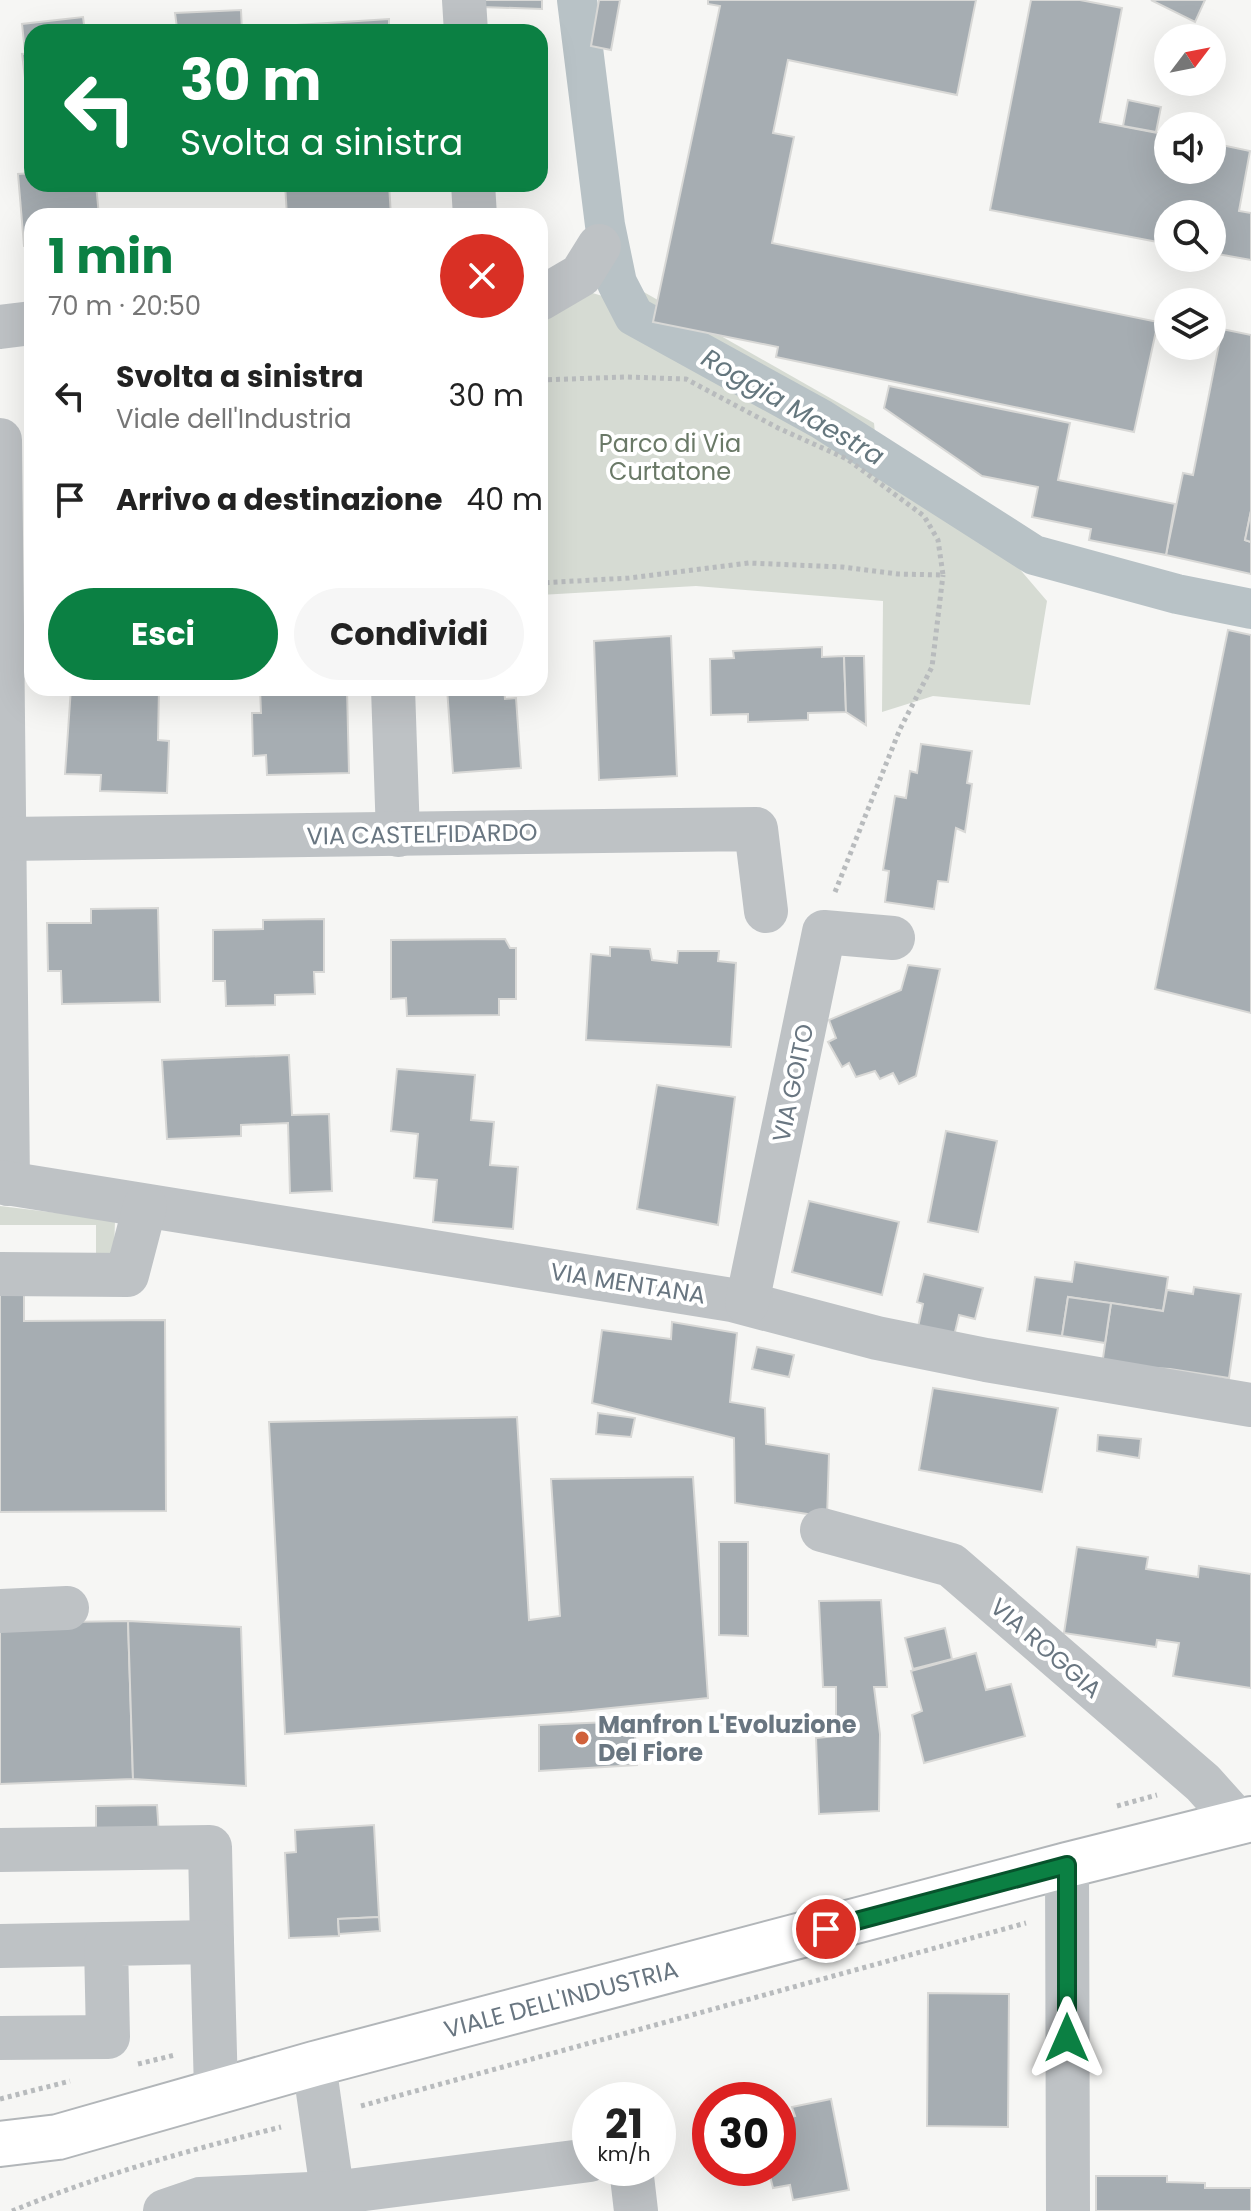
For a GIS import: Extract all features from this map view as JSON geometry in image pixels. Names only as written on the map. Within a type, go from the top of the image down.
[{"type":"main road","name":"VIALE DELL'INDUSTRIA","points":[[0,2144],[58,2137],[314,2064],[1245,1820]]},
{"type":"main road","name":"VIALE DELL'INDUSTRIA","points":[[0,2175],[58,2137]]},
{"type":"street","points":[[464,0],[466,24]]},
{"type":"street","points":[[548,294],[581,275],[599,246]]},
{"type":"street","points":[[0,327],[24,324]]},
{"type":"street","points":[[0,440],[6,839],[4,1183]]},
{"type":"street","points":[[393,696],[398,835]]},
{"type":"street","name":"VIA CASTELFIDARDO","points":[[6,839],[756,829],[766,911]]},
{"type":"street","name":"VIA GOITO","points":[[747,1303],[824,932],[893,938]]},
{"type":"street","name":"VIA MENTANA","points":[[4,1183],[747,1303],[877,1338],[955,1354],[1251,1405]]},
{"type":"street","points":[[0,1274],[127,1275],[145,1206]]},
{"type":"street","name":"VIA ROGGIA","points":[[822,1530],[951,1565],[1245,1820]]},
{"type":"street","points":[[0,1611],[67,1608]]},
{"type":"street","points":[[0,1850],[210,1847],[216,2091]]},
{"type":"street","points":[[1067,1865],[1068,2211]]},
{"type":"street","points":[[0,1946],[212,1942]]},
{"type":"street","points":[[0,2038],[108,2037],[106,1944]]},
{"type":"street","points":[[314,2064],[334,2202]]},
{"type":"street","points":[[165,2211],[200,2199],[334,2202],[572,2163]]},
{"type":"street","points":[[633,2186],[636,2211]]},
{"type":"path","points":[[548,380],[686,379],[778,428],[847,459],[924,516],[938,540],[943,575],[932,667],[900,729],[838,887]]},
{"type":"path","points":[[548,583],[629,578],[749,563],[943,575]]},
{"type":"path","points":[[12,2211],[102,2177],[198,2148],[1067,1912]]},
{"type":"green space","name":"Parco di Via Curtatone","points":[[635,287],[874,423],[878,465],[993,538],[1047,601],[1030,705],[933,696],[882,712],[883,601],[696,586],[548,595],[548,313],[566,309],[589,292],[623,302]]},
{"type":"green space","points":[[0,1206],[115,1220],[114,1253],[96,1254],[96,1225],[0,1225]]},
{"type":"building","points":[[483,0],[542,0],[542,9],[482,7]]},
{"type":"building","points":[[599,0],[620,0],[611,50],[591,46]]},
{"type":"building","points":[[708,0],[976,0],[957,95],[788,60],[773,133],[794,137],[772,243],[1154,321],[1154,340],[1134,432],[776,357],[778,347],[653,322],[720,6],[708,4]]},
{"type":"building","points":[[1031,0],[1080,0],[1122,8],[1100,122],[1154,132],[1154,184],[1226,184],[1226,146],[1250,151],[1239,211],[1251,213],[1251,260],[1226,256],[1226,200],[1154,200],[1154,241],[990,210]]},
{"type":"building","points":[[1151,0],[1205,0],[1195,22]]},
{"type":"building","points":[[241,10],[242,24],[176,24],[175,13]]},
{"type":"building","points":[[83,17],[84,24],[24,24],[24,43],[22,24]]},
{"type":"building","points":[[389,19],[389,24],[312,24]]},
{"type":"building","points":[[1128,100],[1161,107],[1160,112],[1154,112],[1154,132],[1123,126]]},
{"type":"building","points":[[18,174],[24,174],[24,192],[97,192],[98,208],[24,208],[24,246]]},
{"type":"building","points":[[286,192],[390,192],[390,208],[286,208]]},
{"type":"building","points":[[1226,330],[1251,335],[1251,511],[1245,540],[1251,542],[1251,574],[1166,555],[1183,473],[1193,475],[1216,360],[1226,360]]},
{"type":"building","points":[[889,386],[1070,423],[1058,480],[1175,504],[1166,555],[1089,540],[1091,529],[1032,517],[1038,487],[982,476],[884,408]]},
{"type":"building","points":[[1251,511],[1251,542],[1245,540]]},
{"type":"building","points":[[1228,630],[1251,635],[1251,1013],[1155,989]]},
{"type":"building","points":[[671,636],[677,776],[599,780],[594,641]]},
{"type":"building","points":[[822,647],[822,657],[844,656],[846,712],[808,713],[808,720],[748,722],[748,714],[711,715],[710,659],[734,658],[733,651]]},
{"type":"building","points":[[844,656],[864,656],[866,725],[846,712]]},
{"type":"building","points":[[70,696],[159,696],[158,740],[169,741],[167,793],[100,791],[101,775],[65,774]]},
{"type":"building","points":[[260,696],[347,696],[349,773],[267,775],[266,755],[253,756],[252,713],[261,713]]},
{"type":"building","points":[[448,696],[516,698],[521,768],[453,773]]},
{"type":"building","points":[[921,744],[972,751],[967,783],[972,784],[965,832],[956,828],[948,882],[938,881],[934,909],[885,902],[889,871],[883,870],[895,796],[906,798],[910,771],[917,773]]},
{"type":"building","points":[[158,908],[160,1002],[62,1004],[61,971],[48,971],[47,923],[91,923],[91,909]]},
{"type":"building","points":[[324,919],[324,972],[314,972],[315,994],[275,995],[275,1005],[226,1006],[225,981],[213,981],[213,930],[263,929],[263,920]]},
{"type":"building","points":[[505,939],[510,948],[516,948],[516,999],[499,999],[499,1015],[407,1016],[406,998],[391,999],[391,940]]},
{"type":"building","points":[[610,947],[650,949],[652,960],[677,963],[678,951],[719,951],[718,961],[736,963],[731,1047],[586,1040],[591,954],[610,956]]},
{"type":"building","points":[[908,965],[940,969],[916,1076],[899,1084],[893,1073],[880,1079],[875,1071],[856,1077],[849,1063],[842,1067],[828,1042],[836,1038],[829,1020],[901,990]]},
{"type":"building","points":[[289,1055],[292,1115],[329,1114],[332,1191],[290,1193],[288,1123],[241,1125],[241,1136],[167,1139],[162,1060]]},
{"type":"building","points":[[397,1069],[475,1075],[471,1120],[494,1122],[490,1165],[518,1167],[513,1229],[433,1222],[437,1180],[414,1178],[418,1134],[391,1131]]},
{"type":"building","points":[[657,1085],[735,1097],[718,1225],[637,1209]]},
{"type":"building","points":[[946,1131],[997,1141],[978,1232],[928,1222]]},
{"type":"building","points":[[809,1201],[899,1222],[882,1295],[792,1272]]},
{"type":"building","points":[[1075,1262],[1168,1277],[1163,1311],[1068,1297],[1062,1336],[1027,1331],[1035,1277],[1072,1282]]},
{"type":"building","points":[[924,1274],[983,1288],[975,1319],[959,1315],[954,1336],[918,1327],[923,1304],[917,1302]]},
{"type":"building","points":[[1194,1287],[1241,1294],[1229,1378],[1170,1369],[1102,1365],[1111,1303],[1163,1311],[1167,1290],[1193,1294]]},
{"type":"building","points":[[0,1293],[24,1293],[24,1321],[165,1320],[166,1511],[0,1512]]},
{"type":"building","points":[[1068,1297],[1111,1303],[1105,1343],[1062,1336]]},
{"type":"building","points":[[672,1322],[737,1333],[730,1402],[765,1408],[766,1444],[829,1454],[827,1517],[735,1503],[734,1438],[592,1403],[602,1330],[671,1339]]},
{"type":"building","points":[[757,1347],[794,1355],[789,1377],[752,1369]]},
{"type":"building","points":[[933,1388],[1058,1408],[1042,1492],[919,1470]]},
{"type":"building","points":[[598,1413],[635,1418],[631,1437],[596,1434]]},
{"type":"building","points":[[517,1417],[529,1620],[560,1616],[551,1479],[693,1477],[708,1698],[572,1712],[285,1734],[269,1422]]},
{"type":"building","points":[[1098,1435],[1141,1439],[1139,1458],[1097,1451]]},
{"type":"building","points":[[719,1542],[748,1542],[748,1636],[719,1635]]},
{"type":"building","points":[[1077,1547],[1148,1557],[1146,1569],[1198,1577],[1199,1566],[1251,1574],[1251,1688],[1173,1676],[1179,1643],[1157,1640],[1156,1647],[1064,1633]]},
{"type":"building","points":[[881,1600],[887,1687],[874,1687],[880,1734],[879,1811],[819,1814],[816,1738],[836,1736],[836,1687],[823,1687],[819,1601]]},
{"type":"building","points":[[128,1621],[133,1779],[0,1784],[0,1623]]},
{"type":"building","points":[[128,1621],[241,1627],[246,1786],[133,1779]]},
{"type":"building","points":[[945,1628],[952,1659],[913,1669],[905,1638]]},
{"type":"building","points":[[976,1653],[986,1690],[1011,1684],[1025,1736],[924,1763],[912,1715],[922,1711],[911,1671]]},
{"type":"building","points":[[634,1721],[637,1765],[539,1771],[539,1725]]},
{"type":"building","points":[[157,1805],[159,1835],[96,1835],[96,1806]]},
{"type":"building","points":[[374,1825],[379,1917],[338,1919],[339,1936],[289,1938],[285,1853],[296,1852],[295,1830]]},
{"type":"building","points":[[379,1917],[380,1931],[339,1934],[338,1919]]},
{"type":"building","points":[[928,1993],[1009,1994],[1008,2127],[927,2126]]},
{"type":"building","points":[[831,2099],[849,2190],[793,2200],[790,2186],[796,2186],[796,2106]]},
{"type":"building","points":[[1096,2176],[1167,2176],[1167,2182],[1205,2183],[1205,2188],[1251,2188],[1251,2211],[1096,2211]]},
{"type":"waterway","name":"Roggia Maestra","points":[[577,0],[605,225],[617,283],[634,316],[821,419],[1034,555],[1177,594],[1251,609]]},
{"type":"place","name":"Manfron L'Evoluzione Del Fiore","points":[[582,1738]]},
{"type":"route","points":[[826,1929],[1067,1865],[1067,2038]]}]
